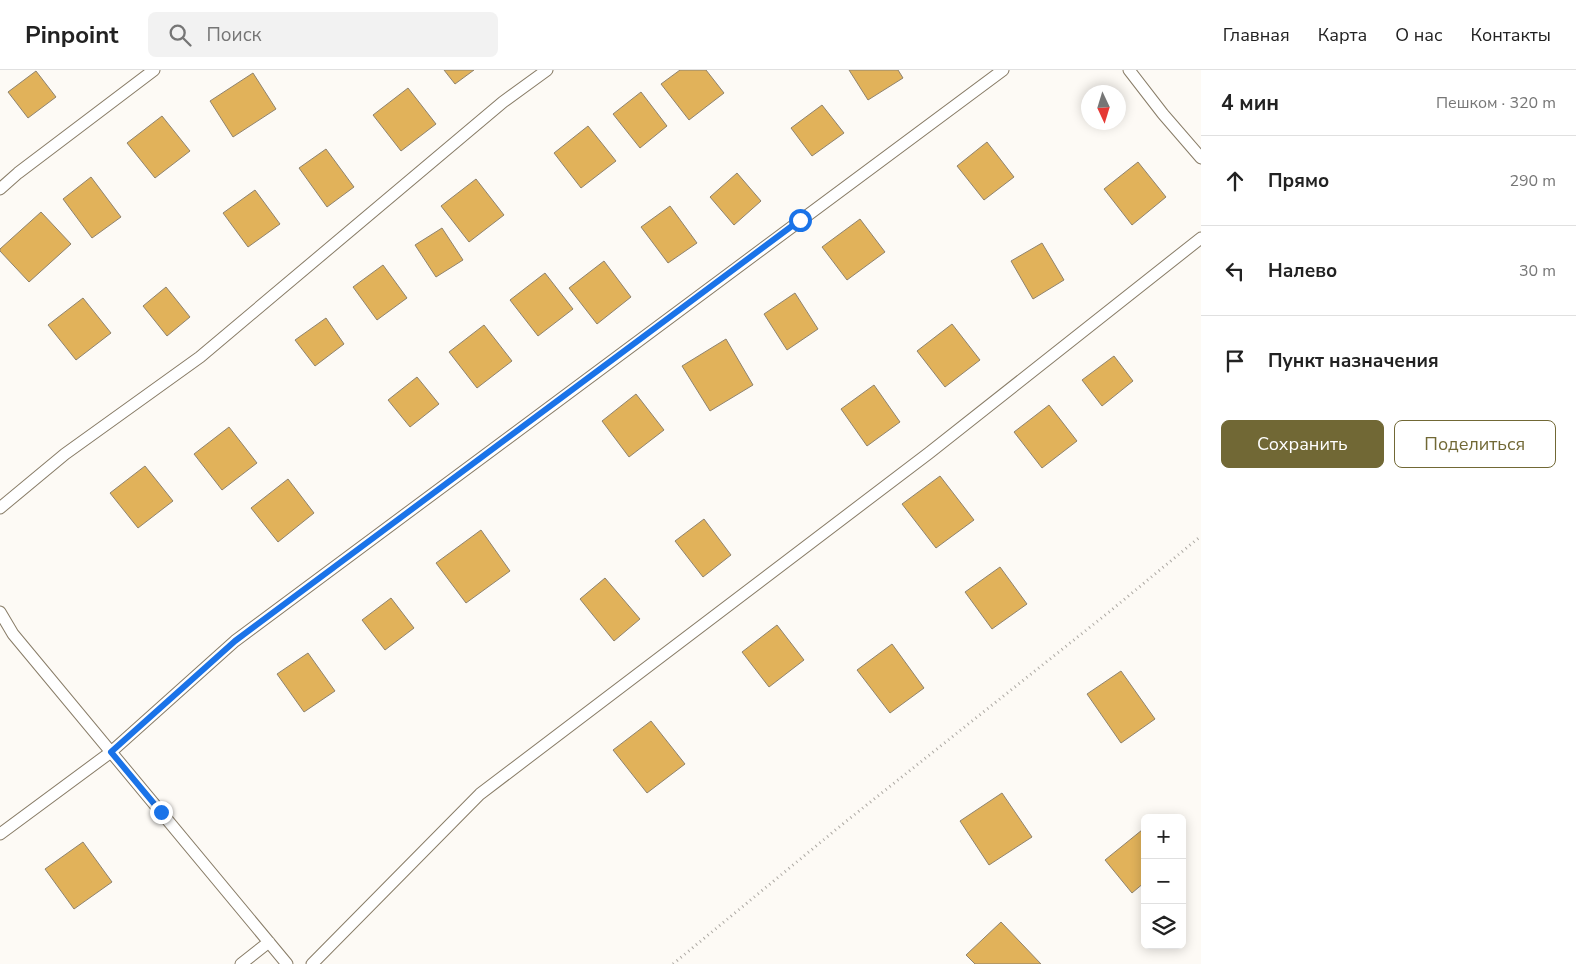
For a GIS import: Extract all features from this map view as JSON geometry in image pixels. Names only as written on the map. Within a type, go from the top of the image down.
[{"type":"lane","points":[[0,189],[18,173],[154,70]]},
{"type":"lane","points":[[0,508],[65,454],[200,357],[503,102],[547,70]]},
{"type":"lane","points":[[0,834],[111,752],[235,641],[1003,70]]},
{"type":"lane","points":[[1129,70],[1201,158]]},
{"type":"lane","points":[[312,964],[480,794],[929,453],[1201,238]]},
{"type":"lane","points":[[0,612],[13,634],[287,964]]},
{"type":"lane","points":[[241,964],[269,942]]},
{"type":"path","points":[[673,964],[844,823],[1109,612],[1201,536]]},
{"type":"building","points":[[444,70],[474,70],[455,84]]},
{"type":"building","points":[[680,70],[706,70],[724,93],[689,120],[661,84]]},
{"type":"building","points":[[849,70],[898,70],[903,78],[868,100]]},
{"type":"building","points":[[36,71],[56,97],[28,118],[8,92]]},
{"type":"building","points":[[253,73],[276,109],[233,137],[210,101]]},
{"type":"building","points":[[408,88],[436,124],[401,151],[373,115]]},
{"type":"building","points":[[641,92],[667,126],[640,148],[613,114]]},
{"type":"building","points":[[822,105],[844,133],[812,156],[791,128]]},
{"type":"building","points":[[162,116],[190,151],[155,178],[127,143]]},
{"type":"building","points":[[588,126],[616,161],[581,188],[554,153]]},
{"type":"building","points":[[987,142],[1014,177],[984,200],[957,166]]},
{"type":"building","points":[[326,149],[354,187],[327,207],[299,168]]},
{"type":"building","points":[[1138,162],[1166,197],[1132,225],[1104,189]]},
{"type":"building","points":[[737,173],[761,201],[734,225],[710,197]]},
{"type":"building","points":[[91,177],[121,217],[92,238],[63,199]]},
{"type":"building","points":[[476,179],[504,215],[469,242],[441,206]]},
{"type":"building","points":[[255,190],[280,224],[248,247],[223,213]]},
{"type":"building","points":[[670,206],[697,243],[668,263],[641,227]]},
{"type":"building","points":[[41,212],[71,244],[29,282],[0,249]]},
{"type":"building","points":[[860,219],[885,252],[847,280],[822,247]]},
{"type":"building","points":[[442,228],[463,260],[436,277],[415,245]]},
{"type":"building","points":[[1042,243],[1064,280],[1033,299],[1011,261]]},
{"type":"building","points":[[604,261],[631,297],[597,324],[569,288]]},
{"type":"building","points":[[383,265],[407,298],[377,320],[353,287]]},
{"type":"building","points":[[545,273],[573,309],[538,336],[510,300]]},
{"type":"building","points":[[166,287],[190,317],[167,336],[143,306]]},
{"type":"building","points":[[795,293],[818,329],[787,350],[764,314]]},
{"type":"building","points":[[83,298],[111,333],[76,360],[48,325]]},
{"type":"building","points":[[326,318],[344,344],[315,366],[295,340]]},
{"type":"building","points":[[952,324],[980,360],[945,387],[917,351]]},
{"type":"building","points":[[484,325],[512,361],[477,388],[449,352]]},
{"type":"building","points":[[726,339],[753,385],[710,411],[682,366]]},
{"type":"building","points":[[1114,356],[1133,381],[1102,406],[1082,380]]},
{"type":"building","points":[[417,377],[439,404],[410,427],[388,400]]},
{"type":"building","points":[[874,385],[900,422],[867,446],[841,409]]},
{"type":"building","points":[[636,394],[664,430],[629,457],[602,421]]},
{"type":"building","points":[[1049,405],[1077,441],[1042,468],[1014,432]]},
{"type":"building","points":[[229,427],[257,463],[222,490],[194,454]]},
{"type":"building","points":[[145,466],[173,501],[138,528],[110,493]]},
{"type":"building","points":[[940,476],[974,520],[936,548],[902,504]]},
{"type":"building","points":[[288,479],[314,513],[278,542],[251,508]]},
{"type":"building","points":[[704,519],[731,555],[703,577],[675,541]]},
{"type":"building","points":[[481,530],[510,571],[466,603],[436,563]]},
{"type":"building","points":[[1000,567],[1027,604],[992,629],[965,592]]},
{"type":"building","points":[[605,578],[640,619],[614,641],[580,599]]},
{"type":"building","points":[[391,598],[414,628],[385,650],[362,620]]},
{"type":"building","points":[[777,625],[804,660],[769,687],[742,652]]},
{"type":"building","points":[[892,644],[924,688],[890,713],[857,670]]},
{"type":"building","points":[[308,653],[335,691],[304,712],[277,674]]},
{"type":"building","points":[[1121,671],[1155,719],[1121,743],[1087,694]]},
{"type":"building","points":[[651,721],[685,764],[647,793],[613,750]]},
{"type":"building","points":[[1002,793],[1032,837],[989,865],[960,821]]},
{"type":"building","points":[[1141,831],[1141,885],[1132,893],[1105,860]]},
{"type":"building","points":[[83,842],[112,882],[74,909],[45,869]]},
{"type":"building","points":[[1001,922],[1041,964],[975,964],[966,955]]},
{"type":"route","points":[[161,812],[111,752],[235,641],[800,220]]}]
